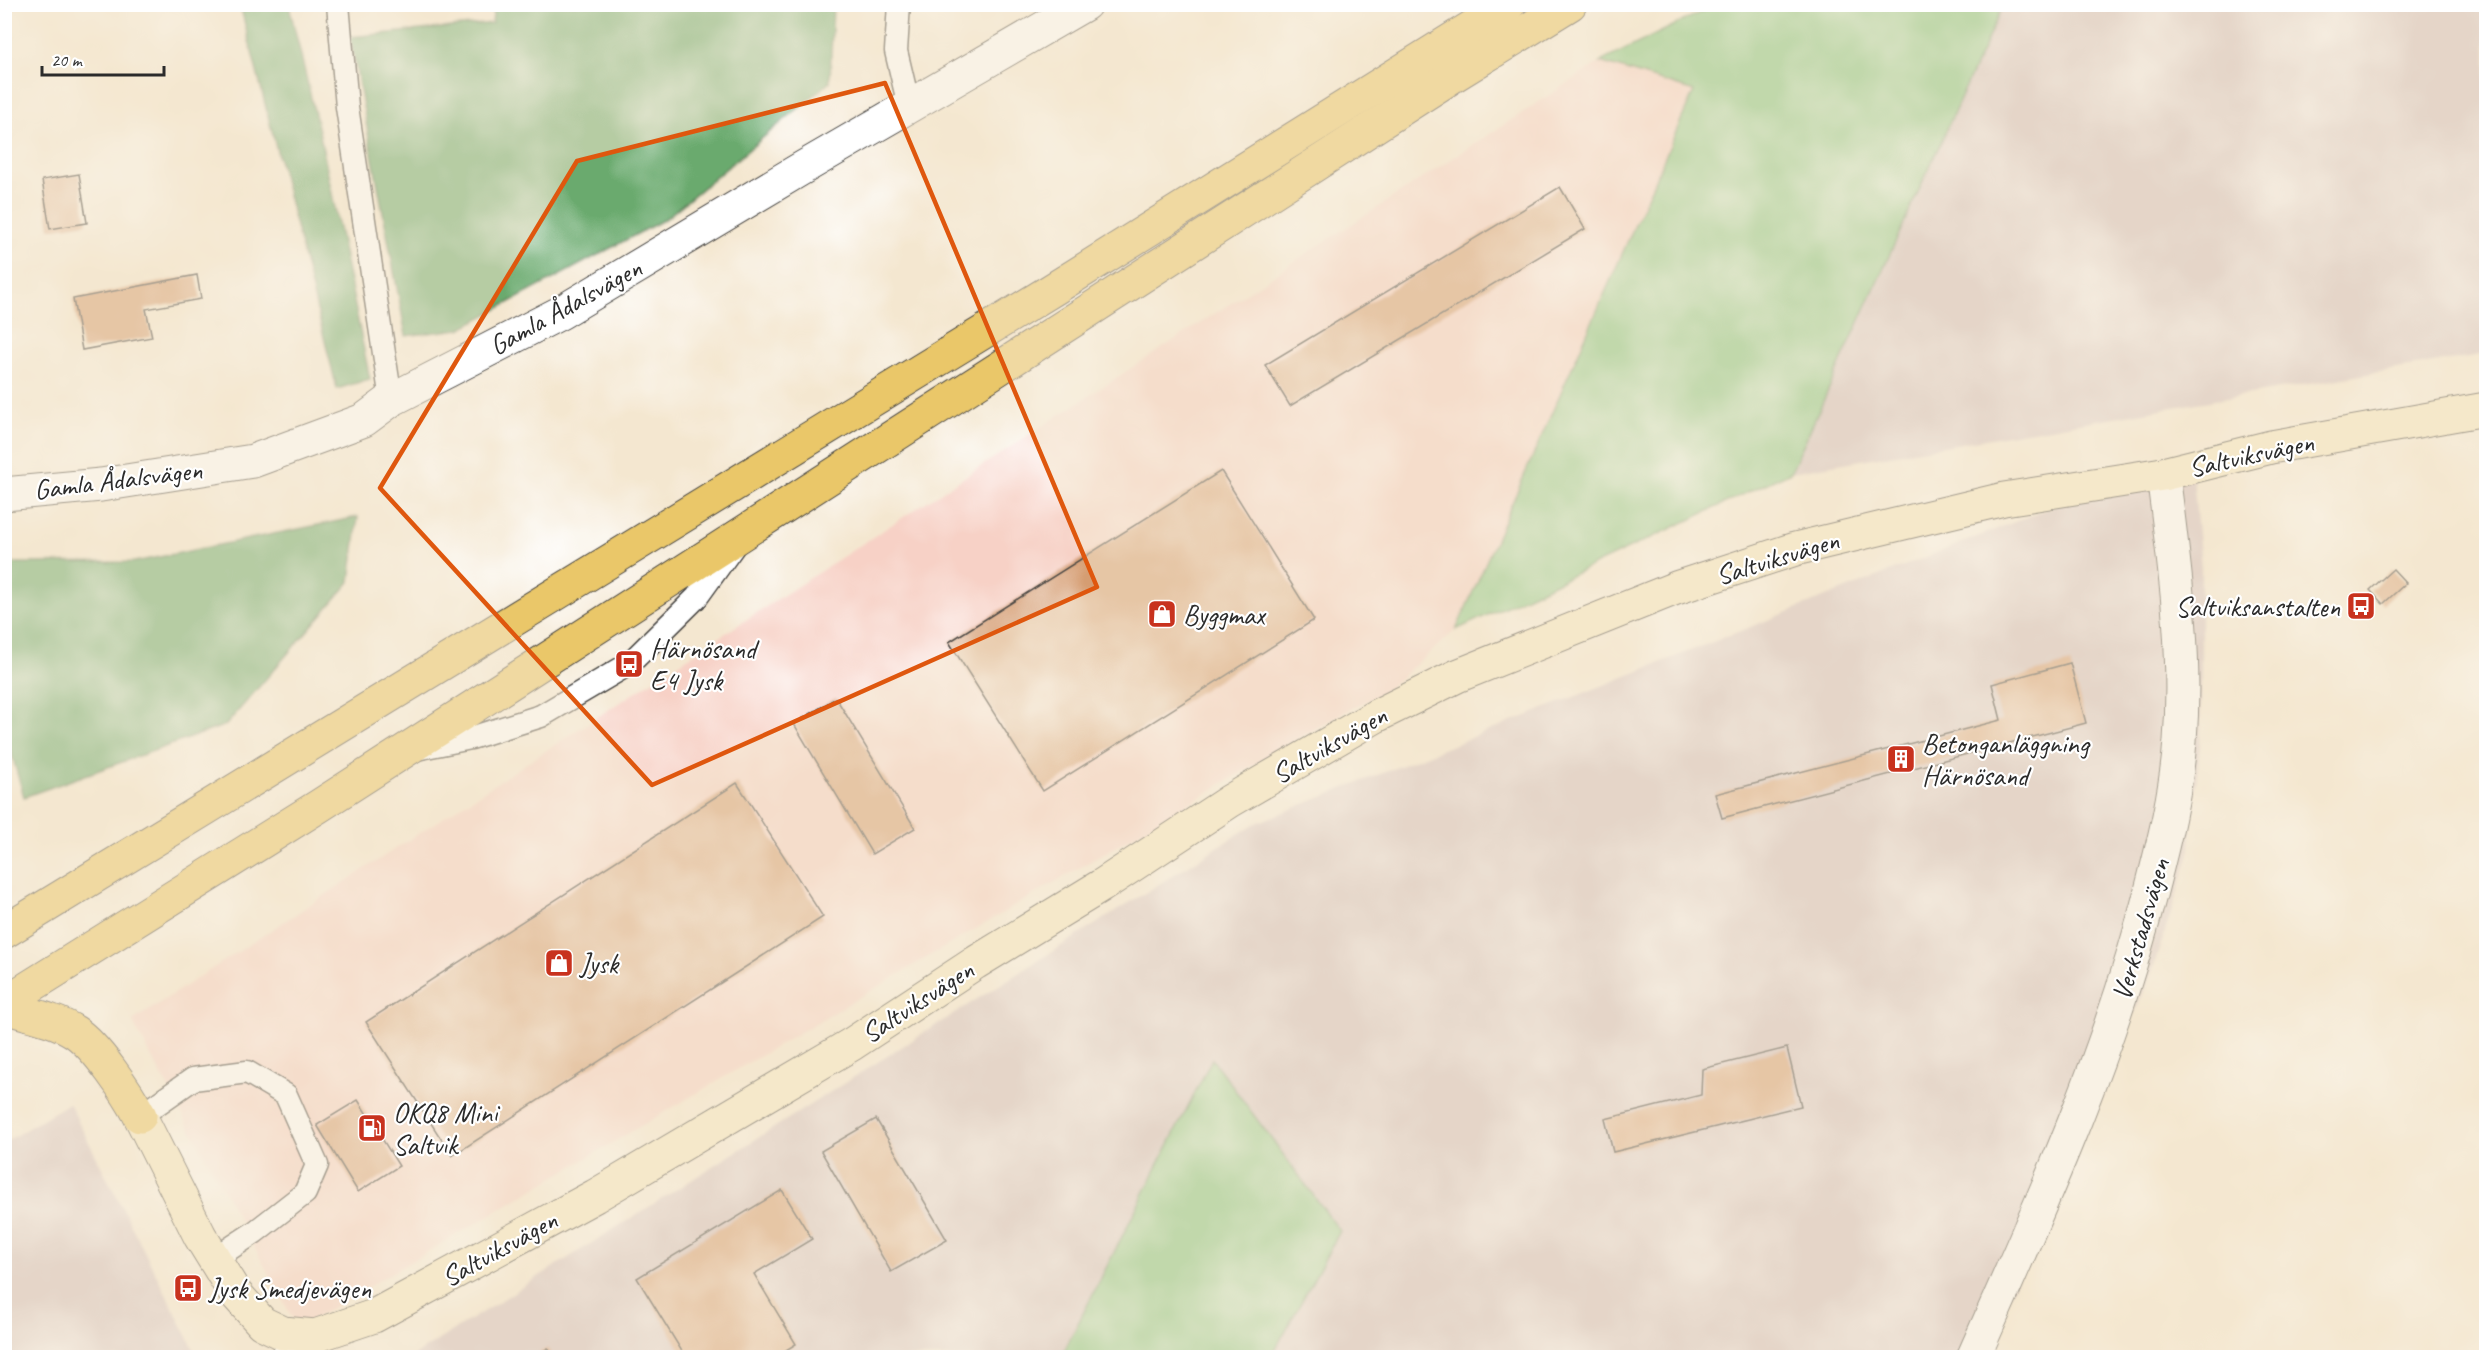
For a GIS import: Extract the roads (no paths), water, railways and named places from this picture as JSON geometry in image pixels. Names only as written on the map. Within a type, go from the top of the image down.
[{"type":"highway","points":[[5,929],[1053,290],[1509,4]]},
{"type":"highway","points":[[4,1003],[404,751],[1453,76],[1570,4]]},
{"type":"highway","points":[[4,1007],[42,1018],[75,1032],[103,1062],[131,1098],[140,1116]]},
{"type":"street","name":"Gamla Ådalsvägen","points":[[4,494],[101,485],[253,461],[364,420],[391,400],[560,313],[1084,4]]},
{"type":"street","name":"Saltviksvägen","points":[[287,1358],[315,1336],[374,1316],[595,1196],[852,1044],[1230,801],[1376,716],[1457,676],[1676,588],[1795,549],[2004,499],[2163,474],[2271,447],[2487,409]]},
{"type":"street","name":"Verkstadsvägen","points":[[1973,1358],[2066,1146],[2113,1023],[2139,940],[2170,818],[2180,741],[2183,663],[2179,605],[2163,474]]},
{"type":"street","points":[[140,1116],[200,1236],[235,1293],[262,1323],[283,1333],[315,1336]]},
{"type":"lane","points":[[338,4],[347,107],[391,400]]},
{"type":"lane","points":[[899,4],[896,51],[909,106]]},
{"type":"lane","points":[[404,751],[471,738],[541,716],[629,664],[697,597],[742,534]]},
{"type":"lane","points":[[140,1116],[193,1079],[247,1072],[285,1095],[317,1165],[305,1193],[255,1232],[214,1259]]},
{"type":"place","name":"Saltviksanstalten","points":[[2361,606]]},
{"type":"place","name":"Byggmax","points":[[1162,614]]},
{"type":"place","name":"Härnösand E4 Jysk","points":[[629,664]]},
{"type":"place","name":"Betonganläggning Härnösand","points":[[1901,759]]},
{"type":"place","name":"Jysk","points":[[559,963]]},
{"type":"place","name":"OKQ8 Mini Saltvik","points":[[372,1128]]},
{"type":"place","name":"Jysk Smedjevägen","points":[[188,1288]]}]
